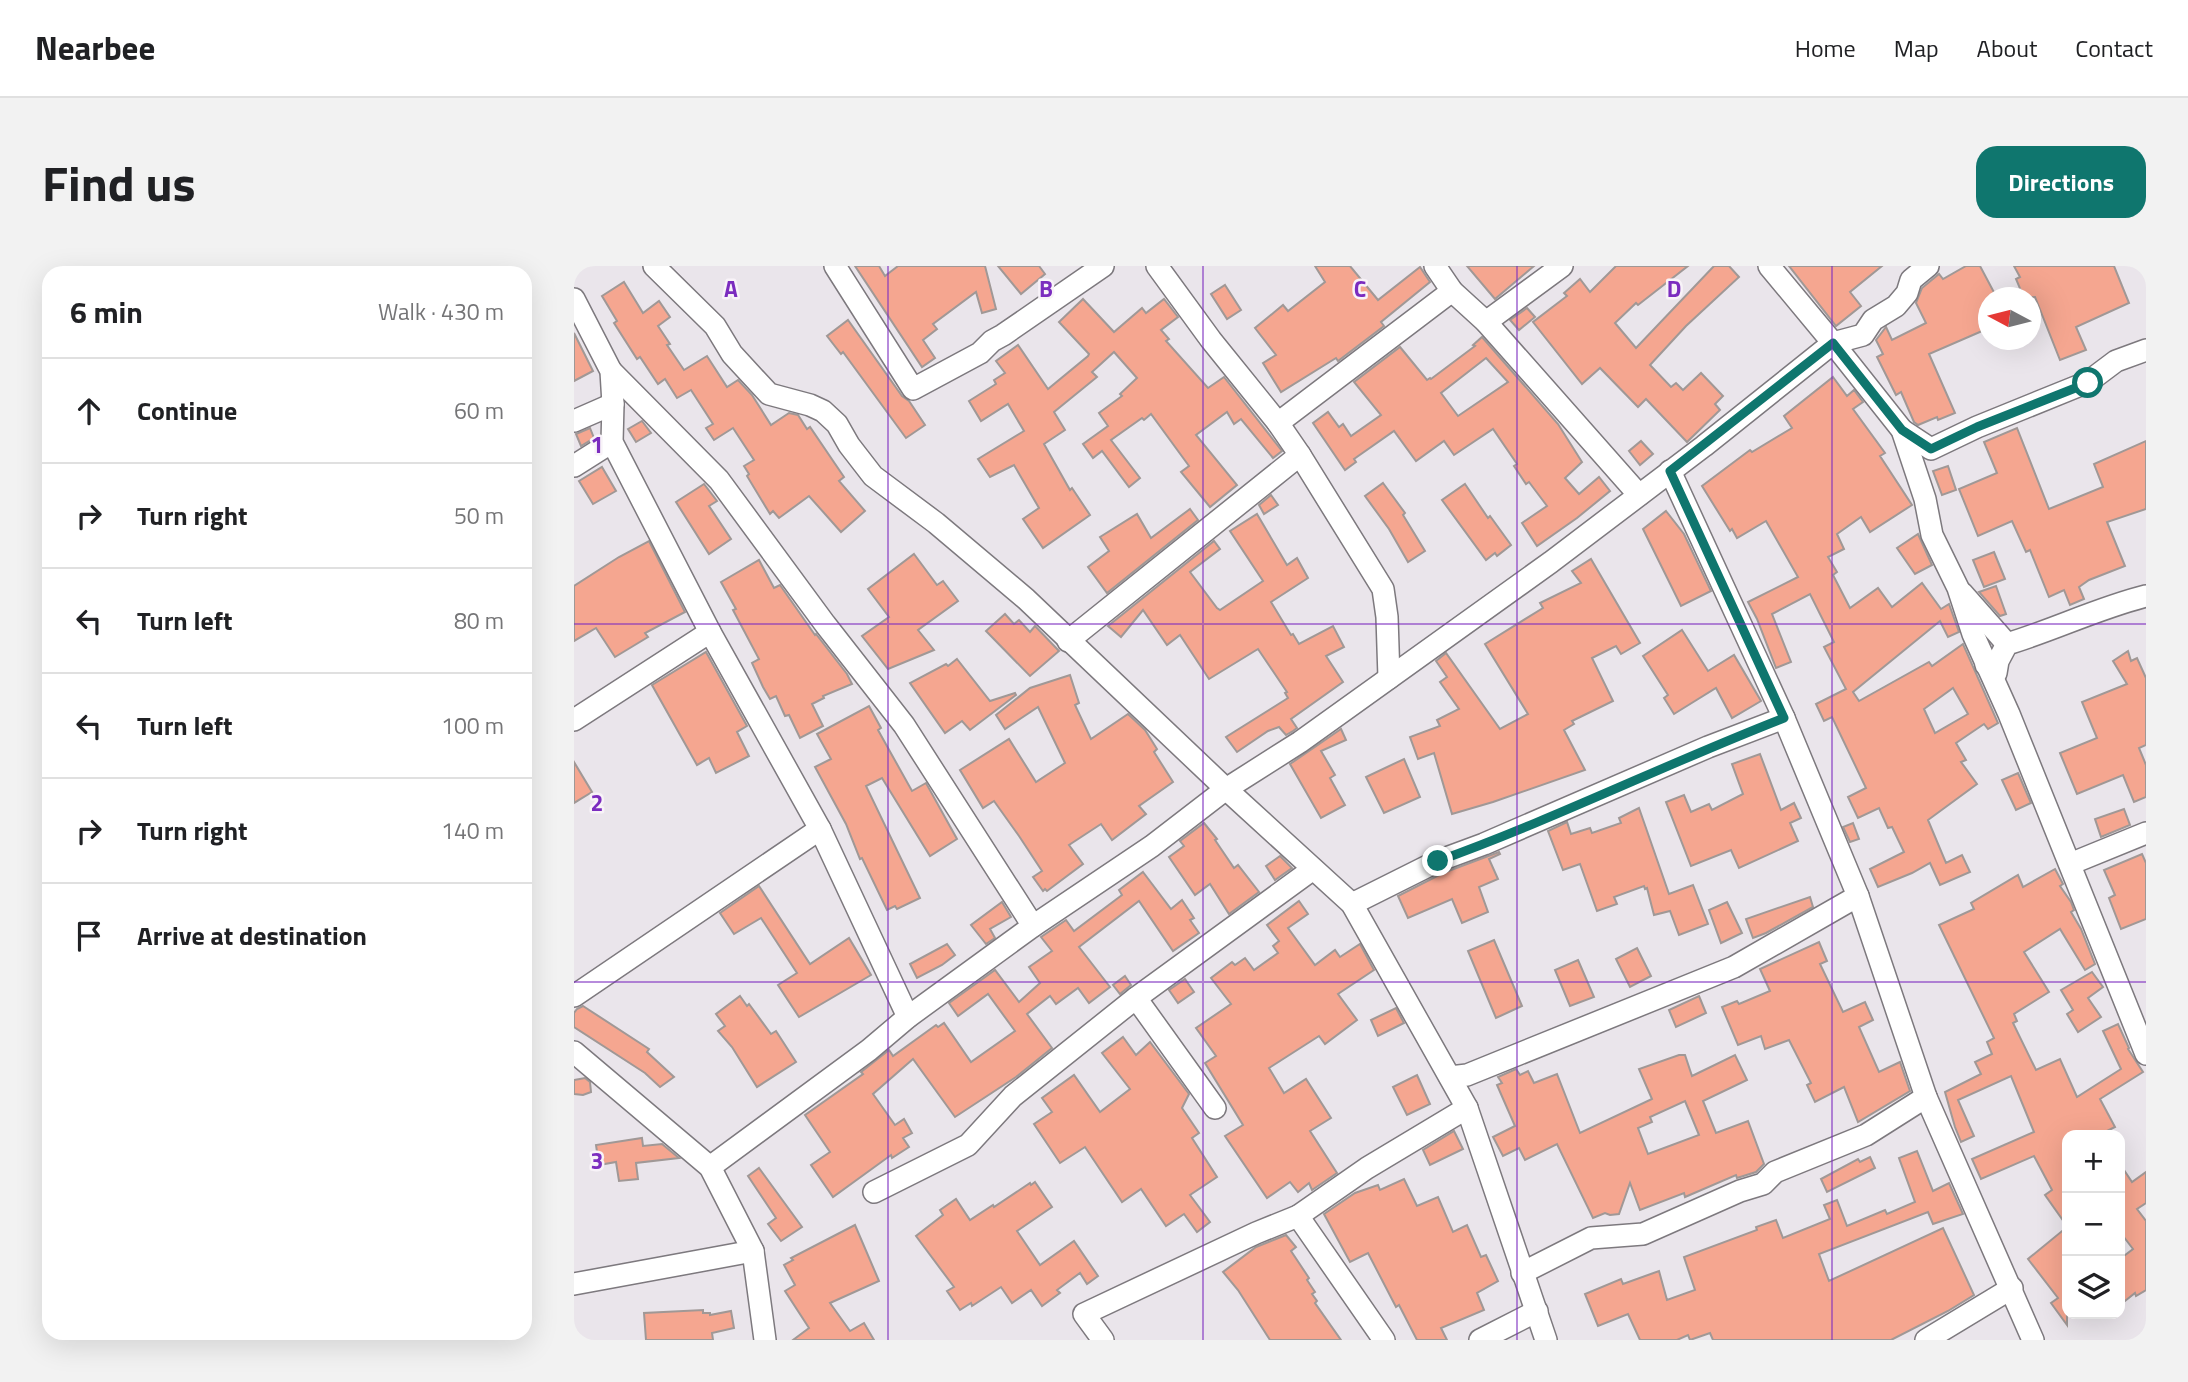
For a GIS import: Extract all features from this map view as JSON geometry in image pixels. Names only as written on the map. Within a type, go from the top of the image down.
[{"type":"street","points":[[654,266],[715,326],[732,354],[769,394],[823,411],[837,424],[849,445],[873,475],[1006,582],[1352,904],[1467,1108],[1546,1340]]},
{"type":"street","points":[[835,266],[913,389],[980,353],[992,341],[1103,266]]},
{"type":"street","points":[[1157,266],[1300,454],[1383,589],[1387,617],[1389,678]]},
{"type":"street","points":[[1435,266],[1452,291],[1486,322],[1639,495]]},
{"type":"street","points":[[1486,322],[1562,266]]},
{"type":"street","points":[[1769,266],[1902,430],[1931,449],[1977,427],[2088,383],[2116,361],[2146,350]]},
{"type":"street","points":[[710,1167],[1033,926],[1152,846],[1226,789],[1300,743],[1550,562],[1833,343],[1863,335],[1873,320],[1896,306],[1907,293],[1911,280],[1928,266]]},
{"type":"street","points":[[1278,423],[1452,291]]},
{"type":"street","points":[[574,299],[611,372],[719,480],[825,624],[904,725],[1033,926]]},
{"type":"street","points":[[611,372],[612,442],[710,632],[820,829],[908,1017]]},
{"type":"street","points":[[574,421],[613,404]]},
{"type":"street","points":[[1902,430],[1925,499],[1933,535],[1958,588],[1966,616],[2009,714],[2146,1054]]},
{"type":"street","points":[[574,466],[612,442]]},
{"type":"street","points":[[1068,641],[1300,454]]},
{"type":"street","points":[[1670,471],[1784,718],[1858,896],[1926,1097],[2033,1340]]},
{"type":"street","points":[[1958,588],[2007,645]]},
{"type":"street","points":[[1986,665],[1996,673],[1998,661],[2007,645],[2146,596]]},
{"type":"street","points":[[574,720],[710,632]]},
{"type":"street","points":[[1352,904],[1438,861],[1784,718]]},
{"type":"street","points":[[574,996],[820,829]]},
{"type":"street","points":[[2070,864],[2146,833]]},
{"type":"street","points":[[874,1192],[968,1144],[1013,1096],[1136,998],[1313,869]]},
{"type":"street","points":[[1450,1077],[1467,1075],[1734,967],[1858,896]]},
{"type":"street","points":[[1136,998],[1215,1108]]},
{"type":"street","points":[[574,1052],[710,1167],[753,1251],[765,1340]]},
{"type":"street","points":[[1522,1273],[1591,1238],[1643,1234],[1740,1191],[1763,1184],[1775,1172],[1866,1135],[1926,1097]]},
{"type":"street","points":[[1103,1340],[1084,1314],[1298,1216],[1367,1168],[1467,1108]]},
{"type":"street","points":[[1298,1216],[1384,1340]]},
{"type":"street","points":[[574,1284],[753,1251]]},
{"type":"street","points":[[1926,1340],[2012,1289]]},
{"type":"street","points":[[1480,1340],[1537,1311]]},
{"type":"building","points":[[855,266],[879,266],[885,276],[898,266],[985,266],[996,309],[982,313],[976,292],[933,324],[937,329],[923,340],[935,358],[922,367]]},
{"type":"building","points":[[998,266],[1039,266],[1045,274],[1021,294]]},
{"type":"building","points":[[1315,266],[1350,266],[1378,300],[1420,267],[1430,282],[1381,322],[1384,326],[1338,361],[1336,358],[1281,392],[1263,363],[1276,355],[1255,328],[1283,305],[1288,311],[1325,282]]},
{"type":"building","points":[[1467,266],[1534,266],[1495,299]]},
{"type":"building","points":[[1616,266],[1688,266],[1638,305],[1636,303],[1615,323],[1636,348],[1714,266],[1729,266],[1739,277],[1686,326],[1650,365],[1671,387],[1676,383],[1683,390],[1701,373],[1723,396],[1715,404],[1720,410],[1687,442],[1646,399],[1638,407],[1600,368],[1582,384],[1533,322],[1567,296],[1564,293],[1580,279],[1590,292]]},
{"type":"building","points":[[1789,266],[1882,266],[1850,292],[1861,306],[1836,326]]},
{"type":"building","points":[[1966,266],[1980,266],[1991,287],[1978,287],[1978,333],[1929,354],[1955,413],[1918,425],[1914,422],[1901,392],[1896,395],[1877,357],[1883,354],[1876,340],[1886,327],[1892,340],[1926,323],[1916,303],[1922,288],[1939,274],[1943,279]]},
{"type":"building","points":[[2014,266],[2114,266],[2129,303],[2076,327],[2086,350],[2060,360],[2041,312],[2041,287],[2019,287],[2016,279],[2020,277]]},
{"type":"building","points":[[624,282],[643,313],[659,301],[670,317],[658,326],[684,370],[707,356],[727,387],[738,380],[752,395],[771,425],[789,413],[798,415],[807,429],[810,427],[844,477],[839,481],[865,511],[841,532],[809,496],[779,518],[773,511],[770,514],[747,476],[749,474],[744,466],[754,460],[733,428],[714,440],[706,428],[713,424],[691,390],[677,398],[665,379],[658,384],[640,357],[637,359],[614,323],[617,321],[602,296]]},
{"type":"building","points":[[1225,285],[1241,310],[1227,319],[1211,294]]},
{"type":"building","points":[[1083,299],[1114,332],[1142,308],[1146,313],[1164,299],[1178,317],[1161,330],[1169,339],[1166,341],[1208,388],[1224,377],[1282,451],[1273,458],[1241,419],[1234,424],[1227,412],[1196,435],[1237,485],[1210,507],[1181,472],[1189,466],[1151,414],[1111,440],[1140,478],[1129,487],[1102,451],[1093,458],[1083,444],[1108,426],[1099,413],[1122,396],[1120,394],[1137,378],[1114,352],[1092,372],[1097,377],[1054,412],[1065,430],[1044,444],[1070,490],[1072,488],[1090,515],[1043,548],[1023,519],[1039,508],[1014,465],[990,477],[978,459],[1024,431],[1008,404],[981,421],[969,401],[996,384],[994,380],[1005,373],[996,361],[1018,345],[1048,389],[1088,356],[1059,322]]},
{"type":"building","points":[[1527,308],[1535,317],[1519,330],[1510,320]]},
{"type":"building","points":[[848,320],[925,425],[906,438],[843,352],[841,354],[827,336]]},
{"type":"building","points":[[574,333],[593,371],[574,381]]},
{"type":"building","points":[[1482,337],[1558,424],[1582,462],[1565,478],[1579,494],[1599,477],[1610,491],[1537,546],[1522,523],[1547,506],[1529,482],[1526,484],[1514,466],[1517,464],[1493,429],[1454,455],[1444,441],[1416,461],[1394,431],[1354,459],[1356,462],[1345,470],[1313,423],[1328,412],[1339,427],[1343,424],[1351,436],[1381,415],[1354,382],[1400,347],[1427,380],[1475,346],[1473,345]],"holes":[[[1486,358],[1508,382],[1458,416],[1441,393]]]},
{"type":"building","points":[[1833,377],[1847,396],[1854,390],[1863,402],[1853,409],[1885,453],[1880,456],[1912,505],[1870,532],[1861,517],[1837,534],[1844,549],[1828,557],[1837,572],[1833,575],[1850,608],[1878,588],[1892,607],[1922,583],[1941,609],[1949,604],[1959,632],[1948,637],[1940,621],[1853,692],[1859,701],[1929,662],[1932,666],[1963,644],[1998,723],[1988,729],[1984,724],[1956,743],[1966,760],[1961,762],[1977,784],[1928,820],[1946,863],[1962,855],[1970,872],[1940,885],[1930,863],[1878,887],[1870,869],[1904,852],[1879,808],[1858,818],[1848,797],[1866,788],[1832,717],[1824,721],[1816,704],[1846,689],[1824,647],[1834,642],[1810,594],[1772,614],[1791,662],[1776,668],[1748,602],[1798,577],[1766,521],[1737,538],[1702,486],[1750,450],[1752,452],[1792,428],[1784,416]],"holes":[[[1953,688],[1968,714],[1935,733],[1924,709]]]},
{"type":"building","points":[[642,421],[651,433],[636,442],[628,429]]},
{"type":"building","points":[[590,428],[594,438],[581,446],[576,434]]},
{"type":"building","points":[[2017,428],[2049,509],[2103,487],[2094,464],[2146,441],[2146,509],[2107,522],[2125,566],[2089,580],[2079,587],[2084,599],[2070,605],[2064,590],[2049,597],[2030,550],[2026,552],[2012,521],[1978,536],[1959,489],[1997,473],[1984,442]]},
{"type":"building","points":[[1641,441],[1653,454],[1640,465],[1629,451]]},
{"type":"building","points":[[1948,466],[1956,490],[1942,495],[1933,471]]},
{"type":"building","points":[[602,467],[616,491],[593,504],[579,481]]},
{"type":"building","points":[[1383,483],[1405,513],[1403,515],[1425,551],[1408,562],[1365,496]]},
{"type":"building","points":[[704,484],[717,501],[709,506],[731,539],[709,554],[676,502]]},
{"type":"building","points":[[1465,484],[1488,518],[1490,516],[1511,545],[1497,556],[1495,553],[1486,560],[1442,500]]},
{"type":"building","points":[[1271,495],[1278,505],[1264,514],[1259,505]]},
{"type":"building","points":[[1190,509],[1198,520],[1107,593],[1088,567],[1109,551],[1100,537],[1137,514],[1151,538]]},
{"type":"building","points":[[1666,511],[1684,534],[1711,591],[1681,606],[1643,529]]},
{"type":"building","points":[[1257,514],[1287,565],[1297,558],[1308,578],[1271,602],[1299,644],[1333,626],[1344,647],[1326,656],[1343,682],[1291,719],[1297,728],[1293,731],[1286,735],[1279,727],[1268,731],[1237,752],[1226,737],[1288,698],[1285,693],[1287,692],[1258,649],[1209,679],[1180,635],[1167,645],[1143,610],[1121,637],[1108,626],[1214,541],[1220,549],[1190,572],[1217,608],[1220,610],[1263,581],[1230,531]]},
{"type":"building","points":[[1918,534],[1932,565],[1915,574],[1897,548]]},
{"type":"building","points":[[649,541],[685,612],[645,633],[648,637],[615,657],[596,628],[574,641],[574,586]]},
{"type":"building","points":[[1994,552],[2005,579],[1984,587],[1973,560]]},
{"type":"building","points":[[914,554],[937,585],[943,581],[958,601],[918,630],[934,650],[888,669],[862,636],[889,617],[868,589]]},
{"type":"building","points":[[1591,559],[1640,643],[1621,654],[1616,646],[1592,658],[1613,701],[1572,721],[1574,724],[1564,730],[1585,770],[1452,814],[1434,753],[1418,759],[1410,737],[1440,726],[1437,720],[1459,709],[1440,682],[1447,677],[1436,661],[1446,653],[1500,729],[1528,714],[1485,644],[1543,608],[1540,603],[1581,583],[1572,571]]},
{"type":"building","points":[[759,560],[774,588],[780,585],[852,684],[823,696],[824,698],[812,704],[823,726],[800,738],[789,715],[785,716],[776,696],[770,699],[763,687],[752,663],[759,659],[721,582]]},
{"type":"building","points":[[1996,586],[2006,614],[2000,616],[1979,592]]},
{"type":"building","points":[[1005,614],[1014,624],[1019,620],[1030,632],[1035,626],[1059,651],[1030,676],[986,631]]},
{"type":"building","points":[[1682,630],[1708,671],[1734,655],[1761,701],[1732,718],[1716,688],[1674,714],[1664,698],[1668,695],[1643,656]]},
{"type":"building","points":[[2128,651],[2131,661],[2137,658],[2146,678],[2146,745],[2139,748],[2146,765],[2146,797],[2134,802],[2123,775],[2077,794],[2060,753],[2097,738],[2082,702],[2127,684],[2113,661]]},
{"type":"building","points":[[706,652],[747,726],[737,732],[749,756],[716,773],[709,758],[697,765],[652,685]]},
{"type":"building","points":[[957,659],[990,701],[1015,693],[1016,695],[970,730],[962,721],[945,733],[910,683],[946,664],[948,666]]},
{"type":"building","points":[[1070,675],[1079,703],[1075,705],[1091,739],[1128,714],[1145,730],[1157,749],[1154,752],[1173,782],[1139,806],[1146,814],[1112,840],[1101,824],[1069,845],[1083,864],[1047,891],[1043,891],[1033,877],[1042,871],[1019,836],[994,801],[983,808],[960,770],[1009,739],[1036,782],[1065,763],[1038,707],[1005,729],[996,715],[1030,688]]},
{"type":"building","points":[[869,706],[881,728],[878,730],[912,791],[926,783],[957,839],[930,856],[882,778],[866,786],[920,898],[897,909],[895,906],[887,910],[815,767],[831,759],[817,734]]},
{"type":"building","points":[[1341,729],[1346,740],[1321,751],[1335,775],[1330,778],[1345,805],[1321,818],[1290,764]]},
{"type":"building","points":[[1760,754],[1781,810],[1794,803],[1801,818],[1790,823],[1798,841],[1739,868],[1731,850],[1691,866],[1666,802],[1684,795],[1691,812],[1709,804],[1712,810],[1743,794],[1732,764]]},
{"type":"building","points":[[1404,759],[1420,797],[1384,813],[1366,777]]},
{"type":"building","points":[[574,762],[592,792],[574,803]]},
{"type":"building","points":[[2018,773],[2031,803],[2016,810],[2002,780]]},
{"type":"building","points":[[1639,808],[1669,894],[1693,885],[1708,924],[1679,935],[1670,911],[1654,915],[1647,888],[1644,886],[1614,897],[1617,904],[1597,911],[1580,864],[1563,870],[1548,831],[1567,822],[1571,834],[1590,828],[1592,833],[1621,823],[1619,818]]},
{"type":"building","points":[[2124,809],[2130,825],[2101,837],[2095,819]]},
{"type":"building","points":[[1204,823],[1234,868],[1238,865],[1259,892],[1229,914],[1210,884],[1195,895],[1169,857],[1184,846],[1180,841]]},
{"type":"building","points":[[1853,823],[1859,839],[1850,842],[1843,827]]},
{"type":"building","points":[[1499,852],[1500,854],[1489,859],[1498,879],[1479,887],[1488,912],[1462,923],[1452,899],[1408,918],[1398,896],[1443,873]]},
{"type":"building","points":[[2142,854],[2146,863],[2146,919],[2121,929],[2109,898],[2115,895],[2104,870]]},
{"type":"building","points":[[1280,856],[1292,868],[1275,880],[1266,866]]},
{"type":"building","points":[[2055,869],[2095,964],[2085,970],[2060,929],[2024,952],[2049,992],[2014,1014],[2017,1021],[2013,1023],[2036,1070],[2060,1059],[2077,1097],[2121,1069],[2103,1031],[2118,1024],[2128,1049],[2143,1072],[2100,1099],[2115,1127],[2109,1130],[2062,1130],[2062,1219],[2045,1195],[2052,1190],[2034,1156],[1981,1179],[1972,1159],[2034,1132],[2011,1076],[1958,1100],[1974,1136],[1961,1142],[1945,1092],[1981,1074],[1975,1062],[1992,1054],[1987,1042],[1994,1038],[1939,925],[1974,909],[1971,903],[2018,875],[2023,887]]},
{"type":"building","points":[[1143,872],[1171,909],[1182,900],[1194,918],[1190,920],[1199,933],[1173,951],[1139,901],[1079,947],[1110,987],[1089,1003],[1078,988],[1056,1004],[1050,996],[1027,1014],[1052,1048],[1016,1077],[955,1117],[913,1059],[873,1094],[895,1125],[904,1119],[912,1133],[903,1138],[909,1147],[892,1158],[891,1155],[833,1197],[811,1165],[830,1152],[805,1115],[863,1074],[861,1072],[889,1050],[893,1056],[936,1025],[938,1027],[944,1023],[971,1062],[1015,1031],[988,994],[958,1016],[949,1003],[995,970],[1019,1002],[1040,983],[1029,967],[1052,951],[1041,937],[1066,920],[1074,931],[1122,895],[1119,890]]},
{"type":"building","points":[[759,886],[810,964],[849,938],[871,975],[799,1017],[778,985],[797,973],[761,918],[734,934],[720,913]]},
{"type":"building","points":[[1810,897],[1813,907],[1753,938],[1746,919]]},
{"type":"building","points":[[1299,901],[1308,914],[1288,928],[1315,965],[1335,950],[1340,957],[1360,944],[1374,970],[1338,994],[1357,1020],[1325,1044],[1319,1036],[1269,1068],[1284,1093],[1306,1079],[1331,1118],[1310,1131],[1337,1173],[1312,1190],[1309,1183],[1298,1192],[1290,1182],[1267,1198],[1225,1136],[1243,1125],[1205,1063],[1216,1056],[1196,1028],[1231,1004],[1211,978],[1232,962],[1235,965],[1245,958],[1254,970],[1278,953],[1273,946],[1279,941],[1267,925]]},
{"type":"building","points":[[1002,902],[1011,917],[990,929],[995,938],[986,944],[971,925]]},
{"type":"building","points":[[1727,902],[1742,933],[1721,943],[1709,910]]},
{"type":"building","points":[[1494,940],[1522,1006],[1496,1018],[1468,951]]},
{"type":"building","points":[[1819,942],[1827,961],[1820,964],[1843,1012],[1865,1002],[1873,1020],[1859,1027],[1879,1072],[1900,1062],[1910,1091],[1858,1122],[1844,1087],[1815,1102],[1807,1085],[1811,1083],[1789,1040],[1765,1049],[1761,1036],[1738,1045],[1722,1007],[1737,1001],[1739,1004],[1770,991],[1760,969]]},
{"type":"building","points":[[947,944],[955,955],[917,978],[910,964]]},
{"type":"building","points":[[1637,948],[1651,976],[1630,987],[1616,959]]},
{"type":"building","points":[[1578,960],[1594,997],[1570,1006],[1555,970]]},
{"type":"building","points":[[2092,972],[2103,987],[2088,998],[2101,1017],[2078,1032],[2067,1014],[2073,1010],[2061,990]]},
{"type":"building","points":[[1125,976],[1131,985],[1120,994],[1113,985]]},
{"type":"building","points":[[1185,979],[1194,992],[1178,1003],[1169,990]]},
{"type":"building","points":[[740,996],[771,1034],[776,1031],[796,1062],[757,1087],[732,1047],[718,1031],[725,1026],[716,1014]]},
{"type":"building","points":[[1699,996],[1706,1013],[1676,1027],[1669,1010]]},
{"type":"building","points":[[583,1006],[649,1049],[647,1052],[674,1077],[660,1087],[645,1073],[574,1027],[574,1013]]},
{"type":"building","points":[[1396,1008],[1404,1023],[1378,1036],[1371,1020]]},
{"type":"building","points":[[1123,1037],[1136,1055],[1150,1042],[1189,1094],[1182,1108],[1199,1133],[1192,1138],[1217,1177],[1190,1195],[1210,1222],[1197,1232],[1184,1214],[1166,1226],[1141,1189],[1122,1202],[1085,1147],[1060,1163],[1034,1124],[1052,1112],[1042,1098],[1074,1075],[1100,1112],[1130,1089],[1102,1053]]},
{"type":"building","points":[[1685,1055],[1692,1076],[1735,1055],[1747,1080],[1703,1101],[1716,1133],[1748,1121],[1764,1164],[1756,1172],[1737,1178],[1736,1175],[1685,1197],[1684,1193],[1640,1210],[1630,1183],[1619,1214],[1605,1213],[1593,1218],[1557,1144],[1525,1160],[1519,1148],[1503,1156],[1493,1137],[1515,1126],[1497,1085],[1502,1083],[1498,1077],[1516,1069],[1520,1075],[1528,1071],[1534,1083],[1557,1074],[1580,1133],[1652,1099],[1639,1069]],"holes":[[[1685,1101],[1699,1135],[1648,1154],[1638,1128],[1652,1122],[1650,1117]]]},
{"type":"building","points":[[1417,1075],[1430,1104],[1407,1115],[1393,1087]]},
{"type":"building","points":[[585,1078],[590,1082],[591,1092],[574,1094],[574,1080]]},
{"type":"building","points":[[1454,1131],[1463,1149],[1430,1165],[1423,1150]]},
{"type":"building","points":[[642,1138],[643,1146],[662,1144],[679,1158],[636,1163],[638,1179],[619,1181],[616,1162],[599,1165],[596,1145]]},
{"type":"building","points":[[1917,1151],[1933,1191],[1949,1183],[1963,1214],[1933,1224],[1928,1212],[1819,1254],[1829,1281],[1943,1228],[1974,1295],[1948,1311],[1891,1340],[1713,1340],[1710,1333],[1690,1340],[1688,1335],[1677,1340],[1640,1340],[1628,1314],[1598,1326],[1585,1294],[1621,1279],[1623,1284],[1659,1271],[1667,1300],[1695,1290],[1684,1257],[1757,1230],[1756,1227],[1776,1220],[1783,1238],[1830,1219],[1824,1205],[1837,1200],[1847,1226],[1885,1210],[1887,1214],[1915,1202],[1899,1158]]},
{"type":"building","points":[[1870,1157],[1875,1168],[1827,1192],[1821,1179],[1858,1159],[1860,1162]]},
{"type":"building","points":[[759,1168],[802,1227],[781,1241],[768,1224],[776,1218],[748,1176]]},
{"type":"building","points":[[2125,1172],[2132,1182],[2146,1172],[2146,1203],[2137,1209],[2146,1221],[2146,1290],[2136,1296],[2135,1293],[2125,1301],[2125,1255],[2133,1249],[2125,1239]]},
{"type":"building","points":[[1404,1179],[1417,1206],[1438,1197],[1453,1232],[1467,1225],[1481,1257],[1486,1255],[1498,1281],[1477,1293],[1484,1310],[1441,1328],[1447,1340],[1417,1340],[1399,1305],[1396,1307],[1368,1253],[1350,1262],[1324,1214],[1355,1193],[1378,1185],[1380,1190]]},
{"type":"building","points":[[1035,1182],[1052,1207],[1017,1231],[1040,1265],[1074,1241],[1098,1276],[1087,1284],[1080,1273],[1057,1290],[1060,1293],[1042,1306],[1031,1290],[1012,1303],[1001,1287],[972,1306],[971,1303],[960,1310],[947,1291],[954,1287],[916,1236],[943,1215],[940,1210],[956,1199],[970,1220]]},
{"type":"building","points":[[855,1225],[879,1281],[830,1303],[850,1331],[864,1323],[874,1340],[793,1340],[809,1328],[785,1291],[795,1285],[784,1265],[793,1260],[791,1258]]},
{"type":"building","points":[[2062,1231],[2062,1318],[2051,1303],[2058,1298],[2028,1259]]},
{"type":"building","points":[[1286,1235],[1296,1247],[1291,1251],[1309,1278],[1307,1280],[1315,1292],[1312,1294],[1317,1301],[1315,1303],[1341,1340],[1270,1340],[1238,1290],[1223,1272],[1256,1247]]},
{"type":"building","points":[[703,1310],[703,1313],[710,1315],[731,1311],[734,1328],[712,1333],[713,1340],[646,1340],[644,1313]]},
{"type":"route","points":[[1438,861],[1784,718],[1670,471],[1833,343],[1902,430],[1931,449],[1977,427],[2088,383]]}]
